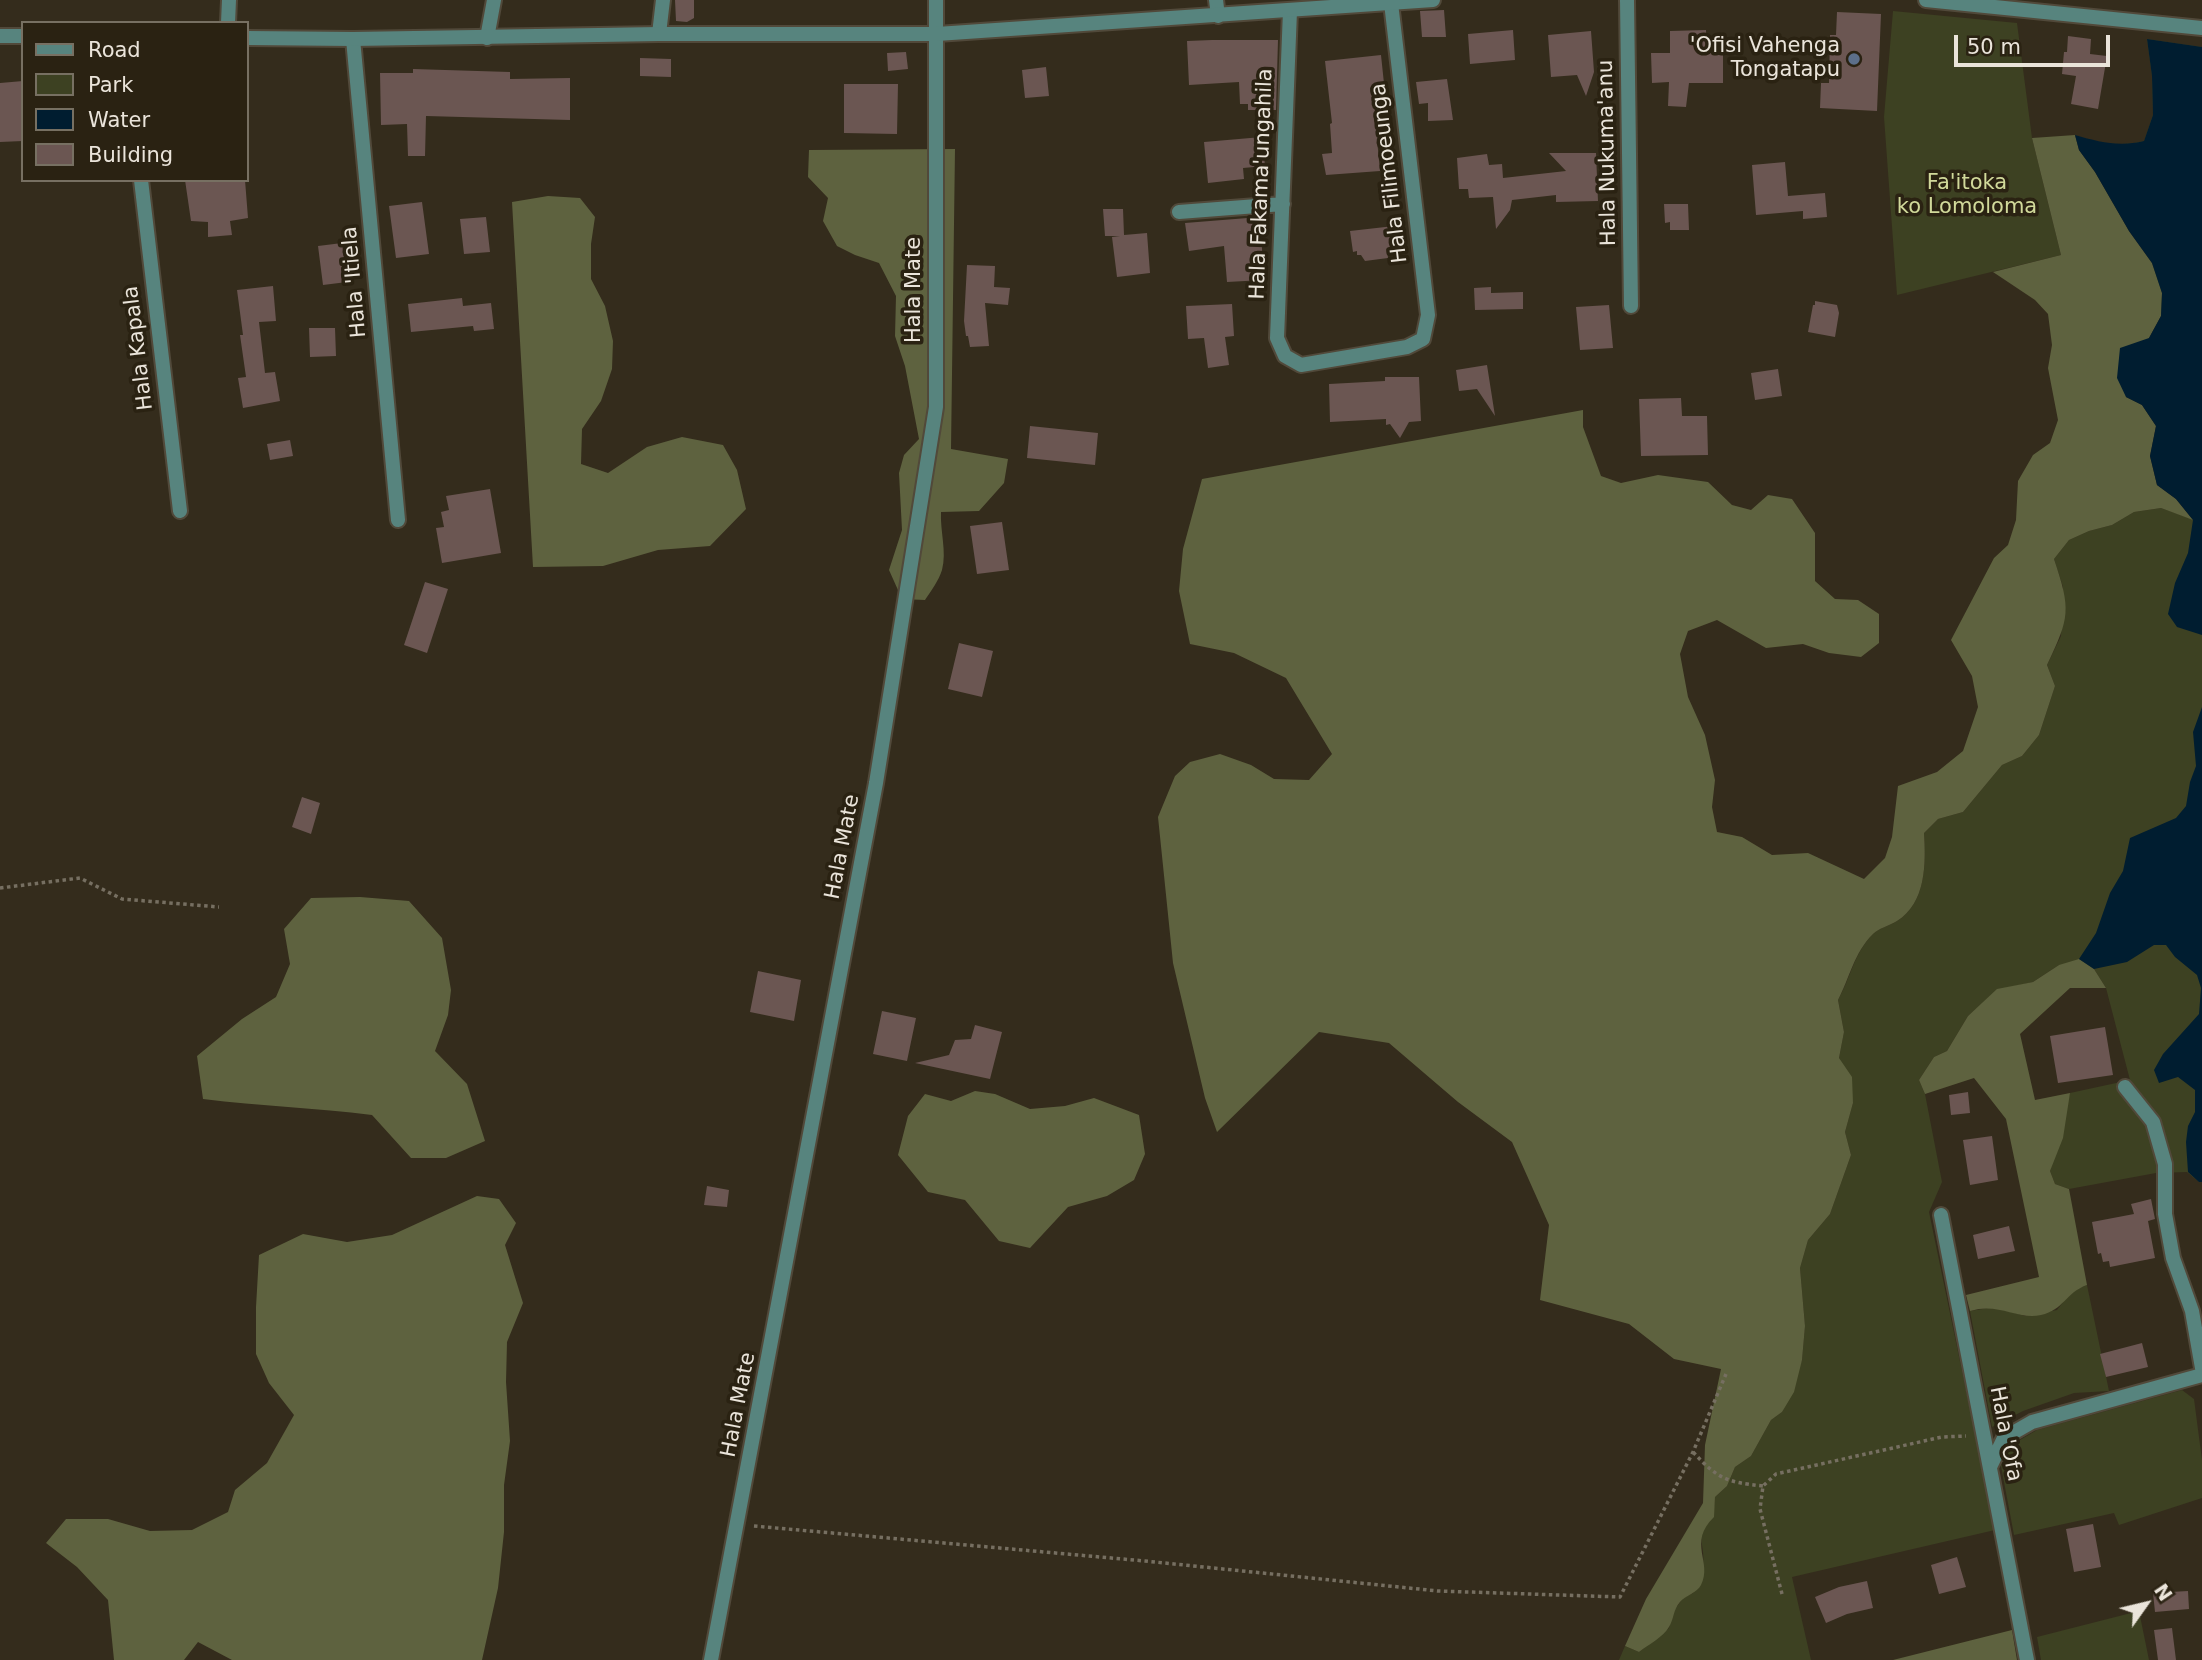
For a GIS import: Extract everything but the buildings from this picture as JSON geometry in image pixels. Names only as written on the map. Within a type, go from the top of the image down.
[{"type":"street","points":[[228,21],[229,0]]},
{"type":"street","points":[[487,38],[494,0]]},
{"type":"street","points":[[659,34],[663,0]]},
{"type":"street","name":"Hala Mate","points":[[711,1660],[876,783],[936,407],[936,0]]},
{"type":"street","points":[[1216,0],[1218,16]]},
{"type":"street","points":[[248,38],[937,34],[1433,0]]},
{"type":"street","name":"Hala Nukuma'anu","points":[[1627,0],[1631,306]]},
{"type":"street","points":[[1926,0],[1989,3],[2202,28]]},
{"type":"street","name":"Hala Filimoeunga","points":[[1285,356],[1301,365],[1407,347],[1423,338],[1428,315],[1398,2]]},
{"type":"street","name":"Hala Fakama'ungahila","points":[[1285,356],[1277,338],[1290,11]]},
{"type":"street","points":[[0,36],[21,36]]},
{"type":"street","name":"Hala 'Itiela","points":[[353,39],[398,520]]},
{"type":"street","name":"Hala Kapala","points":[[141,182],[180,511]]},
{"type":"street","points":[[1179,212],[1283,204]]},
{"type":"street","points":[[2125,1087],[2152,1122],[2165,1164],[2165,1214],[2173,1258],[2192,1311],[2202,1368]]},
{"type":"street","name":"Hala 'Ofa","points":[[1941,1215],[2027,1660]]},
{"type":"street","points":[[1990,1466],[2004,1438],[2032,1422],[2202,1376]]},
{"type":"path","points":[[0,888],[80,878],[122,899],[219,907]]},
{"type":"path","points":[[738,1525],[1145,1560],[1438,1591],[1620,1597],[1693,1452],[1726,1374]]},
{"type":"path","points":[[1782,1594],[1760,1509],[1763,1486],[1776,1474],[1942,1437],[1967,1436],[1986,1447]]},
{"type":"path","points":[[1693,1452],[1712,1473],[1733,1483],[1763,1486]]},
{"type":"green space","name":"Fa'itoka ko Lomoloma","points":[[1893,11],[2017,23],[2032,138],[2061,255],[1897,295],[1884,117]]},
{"type":"green space","points":[[2147,39],[2202,47],[2202,1182],[2187,1172],[2156,1173],[2069,1189],[2055,1184],[2050,1171],[2070,1093],[2130,1080],[2106,988],[2094,969],[2059,965],[2033,982],[1997,990],[1968,1016],[1947,1051],[1934,1057],[1919,1080],[1925,1094],[1942,1182],[1929,1212],[1995,1530],[1792,1577],[1811,1660],[1619,1660],[1625,1646],[1639,1652],[1669,1628],[1673,1612],[1683,1598],[1693,1593],[1703,1565],[1703,1530],[1713,1517],[1715,1497],[1727,1486],[1735,1467],[1751,1456],[1771,1420],[1782,1412],[1802,1360],[1805,1326],[1800,1268],[1808,1240],[1830,1214],[1851,1155],[1845,1132],[1853,1103],[1839,1058],[1844,1032],[1838,1000],[1867,941],[1875,932],[1897,921],[1914,904],[1924,870],[1924,833],[1938,819],[1963,812],[2002,765],[2022,756],[2039,735],[2055,686],[2047,665],[2061,636],[2063,587],[2054,559],[2069,540],[2112,525],[2134,512],[2161,508],[2192,519],[2152,263],[2075,135],[2109,143],[2144,141],[2153,115]]},
{"type":"green space","points":[[2075,135],[2079,150],[2152,263],[2162,293],[2161,316],[2149,338],[2126,397],[2142,405],[2156,426],[2150,456],[2157,485],[2176,499],[2193,520],[2161,508],[2134,512],[2112,525],[2069,540],[2054,559],[2066,613],[2047,665],[2055,686],[2039,735],[2022,756],[2002,765],[1963,812],[1938,819],[1924,833],[1924,870],[1914,904],[1897,921],[1873,934],[1857,957],[1838,1000],[1844,1032],[1839,1058],[1852,1077],[1853,1103],[1845,1132],[1851,1155],[1830,1214],[1808,1240],[1800,1268],[1805,1326],[1802,1360],[1794,1392],[1782,1412],[1771,1420],[1751,1456],[1735,1467],[1727,1486],[1715,1497],[1714,1517],[1702,1535],[1704,1577],[1701,1585],[1680,1602],[1666,1631],[1639,1652],[1625,1646],[1646,1599],[1703,1503],[1705,1445],[1721,1369],[1674,1359],[1629,1324],[1540,1300],[1549,1225],[1512,1142],[1458,1102],[1389,1043],[1319,1032],[1217,1132],[1205,1098],[1173,963],[1158,817],[1175,776],[1190,762],[1220,754],[1251,765],[1274,779],[1309,780],[1332,754],[1286,678],[1234,653],[1190,644],[1179,591],[1183,549],[1202,479],[1583,410],[1583,427],[1601,476],[1621,483],[1658,475],[1708,482],[1732,505],[1751,510],[1768,495],[1792,499],[1815,533],[1815,581],[1835,599],[1858,600],[1879,614],[1879,643],[1861,657],[1829,653],[1803,644],[1766,648],[1717,620],[1688,631],[1680,654],[1688,697],[1705,735],[1715,780],[1712,807],[1717,832],[1742,837],[1772,855],[1808,853],[1864,879],[1885,858],[1892,837],[1898,786],[1937,772],[1963,751],[1978,707],[1972,676],[1951,640],[1994,558],[2008,545],[2016,520],[2018,481],[2033,455],[2050,443],[2058,420],[2048,368],[2052,345],[2048,314],[2035,300],[1993,272],[2061,255],[2032,138]]},
{"type":"green space","points":[[955,149],[951,449],[1008,459],[1004,483],[979,511],[941,512],[944,556],[941,574],[925,600],[902,599],[889,570],[902,530],[899,473],[904,455],[919,439],[905,366],[895,336],[896,296],[879,263],[837,246],[823,221],[828,198],[808,177],[809,150]]},
{"type":"green space","points":[[548,196],[580,198],[595,217],[591,244],[591,279],[605,306],[613,341],[612,369],[601,401],[582,429],[581,464],[608,473],[647,447],[682,437],[723,445],[737,470],[746,509],[710,546],[658,550],[603,566],[533,567],[512,202]]},
{"type":"green space","points":[[360,897],[409,901],[442,938],[451,990],[448,1015],[435,1051],[467,1084],[485,1141],[446,1158],[411,1158],[372,1115],[203,1099],[197,1056],[242,1019],[276,997],[290,964],[284,929],[311,898]]},
{"type":"green space","points":[[2079,959],[2094,969],[2106,988],[2070,988],[2020,1034],[2035,1100],[2070,1093],[2063,1138],[2050,1171],[2055,1184],[2069,1189],[2087,1285],[2049,1313],[2041,1315],[2023,1315],[1990,1309],[1970,1311],[1966,1295],[2039,1277],[2006,1119],[1974,1078],[1925,1094],[1919,1080],[1934,1057],[1947,1051],[1968,1016],[1997,989],[2033,982],[2059,965]]},
{"type":"green space","points":[[975,1091],[995,1094],[1030,1109],[1065,1106],[1094,1098],[1139,1115],[1145,1154],[1134,1180],[1107,1196],[1068,1207],[1030,1248],[999,1241],[965,1200],[928,1192],[898,1155],[908,1116],[925,1094],[951,1101]]},
{"type":"green space","points":[[477,1196],[499,1199],[516,1223],[505,1245],[523,1303],[507,1342],[506,1382],[510,1441],[504,1485],[504,1532],[498,1588],[482,1660],[232,1660],[198,1642],[184,1660],[114,1660],[108,1600],[77,1567],[46,1543],[66,1519],[108,1519],[150,1531],[192,1530],[228,1512],[235,1490],[267,1463],[294,1415],[269,1383],[256,1354],[259,1255],[303,1234],[347,1242],[392,1235]]},
{"type":"green space","points":[[2087,1285],[2109,1391],[2074,1393],[2023,1411],[1992,1427],[1970,1311],[1994,1307],[2025,1316],[2057,1310],[2077,1289]]},
{"type":"green space","points":[[2182,1390],[2194,1399],[2202,1460],[2202,1498],[2119,1525],[2114,1513],[2014,1535],[2001,1466],[2013,1444],[2037,1430]]},
{"type":"green space","points":[[2139,1611],[2149,1660],[2041,1660],[2037,1637]]},
{"type":"green space","points":[[2012,1630],[2017,1660],[1893,1660]]},
{"type":"water","points":[[2147,39],[2202,47],[2202,635],[2177,627],[2168,614],[2175,583],[2188,553],[2193,520],[2176,499],[2157,485],[2150,456],[2156,426],[2142,405],[2126,397],[2117,378],[2120,348],[2149,338],[2161,316],[2162,293],[2152,263],[2079,150],[2075,135],[2109,143],[2144,141],[2153,115]]},
{"type":"water","points":[[2202,707],[2202,1182],[2199,1182],[2188,1172],[2186,1142],[2188,1126],[2195,1112],[2195,1090],[2178,1077],[2159,1083],[2154,1070],[2163,1054],[2199,1014],[2201,988],[2197,975],[2175,957],[2166,945],[2154,945],[2127,962],[2094,969],[2079,959],[2096,933],[2110,893],[2123,871],[2130,838],[2176,818],[2186,806],[2196,766],[2193,732]]},
{"type":"place","name":"'Ofisi Vahenga Tongatapu","points":[[1854,59]]}]
